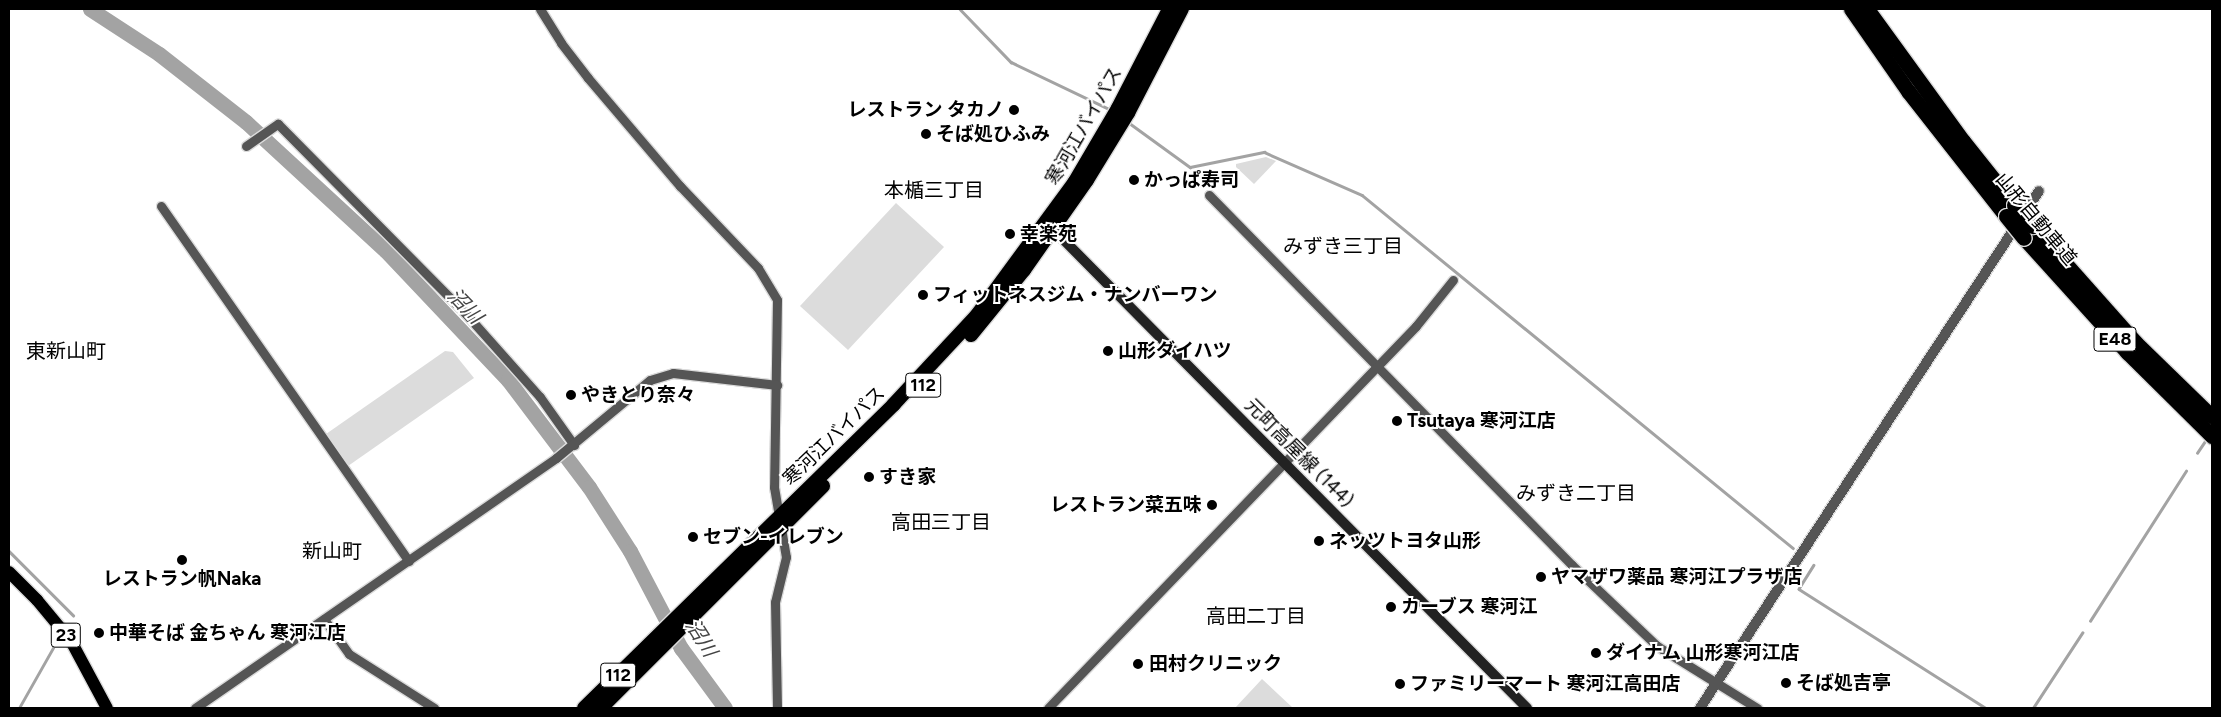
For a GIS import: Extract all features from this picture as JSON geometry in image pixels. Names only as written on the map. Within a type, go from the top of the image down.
[{"type":"highway","name":"寒河江バイパス","points":[[1120,116],[1169,9]]},
{"type":"highway","name":"寒河江バイパス","points":[[601,708],[656,647],[779,522],[985,321],[1050,226],[1120,116],[1182,9]]},
{"type":"highway","name":"山形自動車道","points":[[1851,9],[1919,105],[2010,210],[2127,352],[2212,436]]},
{"type":"highway","name":"山形自動車道","points":[[1867,9],[2010,210]]},
{"type":"highway","name":"山形自動車道","points":[[2028,232],[2212,418]]},
{"type":"highway","name":"寒河江バイパス","points":[[584,708],[656,647]]},
{"type":"main road","name":"元町高屋線 (144)","points":[[1050,226],[1527,708]]},
{"type":"main road","name":"23","points":[[9,572],[37,600],[71,642],[107,708]]},
{"type":"street","points":[[540,9],[561,43],[617,113],[770,284],[777,300],[774,487],[786,557],[775,602],[777,708]]},
{"type":"street","points":[[246,146],[278,124],[429,274],[540,397],[574,445]]},
{"type":"street","points":[[1700,708],[2039,191]]},
{"type":"street","points":[[1209,195],[1376,367],[1657,646],[1757,708]]},
{"type":"street","points":[[161,206],[409,561]]},
{"type":"street","points":[[1048,708],[1376,367],[1453,280]]},
{"type":"street","points":[[194,708],[556,458],[650,380],[662,374],[777,385]]},
{"type":"street","points":[[324,619],[350,654],[434,708]]},
{"type":"shaded area","points":[[1266,157],[1276,161],[1254,184],[1236,167],[1236,164]]},
{"type":"shaded area","points":[[896,203],[944,247],[848,350],[800,306]]},
{"type":"shaded area","points":[[445,351],[453,352],[474,378],[348,466],[326,434]]},
{"type":"shaded area","points":[[1262,679],[1293,708],[1235,708]]},
{"type":"waterway","name":"沼川","points":[[90,9],[159,54],[246,122],[386,251],[508,380],[589,487],[630,551],[681,648],[725,708]]},
{"type":"waterway","points":[[960,9],[1011,62],[1111,110]]},
{"type":"waterway","points":[[1128,122],[1190,167],[1264,152],[1362,195],[1793,548]]},
{"type":"waterway","points":[[2197,453],[2205,441]]},
{"type":"waterway","points":[[2090,621],[2186,471]]},
{"type":"waterway","points":[[9,551],[73,615]]},
{"type":"waterway","points":[[1814,565],[1799,589],[1986,708]]},
{"type":"waterway","points":[[2033,708],[2082,633]]},
{"type":"waterway","points":[[19,708],[53,648]]},
{"type":"place","name":"レストラン タカノ","points":[[1014,110]]},
{"type":"place","name":"そば処ひふみ","points":[[926,134]]},
{"type":"place","name":"かっぱ寿司","points":[[1134,180]]},
{"type":"place","name":"幸楽苑","points":[[1010,234]]},
{"type":"place","name":"フィットネスジム・ナンバーワン","points":[[923,295]]},
{"type":"place","name":"山形ダイハツ","points":[[1108,351]]},
{"type":"place","name":"やきとり奈々","points":[[571,395]]},
{"type":"place","name":"Tsutaya 寒河江店","points":[[1397,421]]},
{"type":"place","name":"すき家","points":[[869,477]]},
{"type":"place","name":"レストラン菜五味","points":[[1212,505]]},
{"type":"place","name":"セブン-イレブン","points":[[693,537]]},
{"type":"place","name":"ネッツトヨタ山形","points":[[1319,541]]},
{"type":"place","name":"レストラン帆Naka","points":[[182,560]]},
{"type":"place","name":"ヤマザワ薬品 寒河江プラザ店","points":[[1541,577]]},
{"type":"place","name":"カーブス 寒河江","points":[[1391,607]]},
{"type":"place","name":"中華そば 金ちゃん 寒河江店","points":[[99,633]]},
{"type":"place","name":"ダイナム 山形寒河江店","points":[[1596,653]]},
{"type":"place","name":"田村クリニック","points":[[1138,664]]},
{"type":"place","name":"そば処吉亭","points":[[1786,683]]},
{"type":"place","name":"ファミリーマート 寒河江高田店","points":[[1400,684]]},
{"type":"district","name":"本楯三丁目","points":[[934,190]]},
{"type":"district","name":"みずき三丁目","points":[[1343,246]]},
{"type":"district","name":"東新山町","points":[[66,351]]},
{"type":"district","name":"みずき二丁目","points":[[1576,493]]},
{"type":"district","name":"高田三丁目","points":[[941,522]]},
{"type":"district","name":"新山町","points":[[332,551]]},
{"type":"district","name":"高田二丁目","points":[[1256,616]]}]
